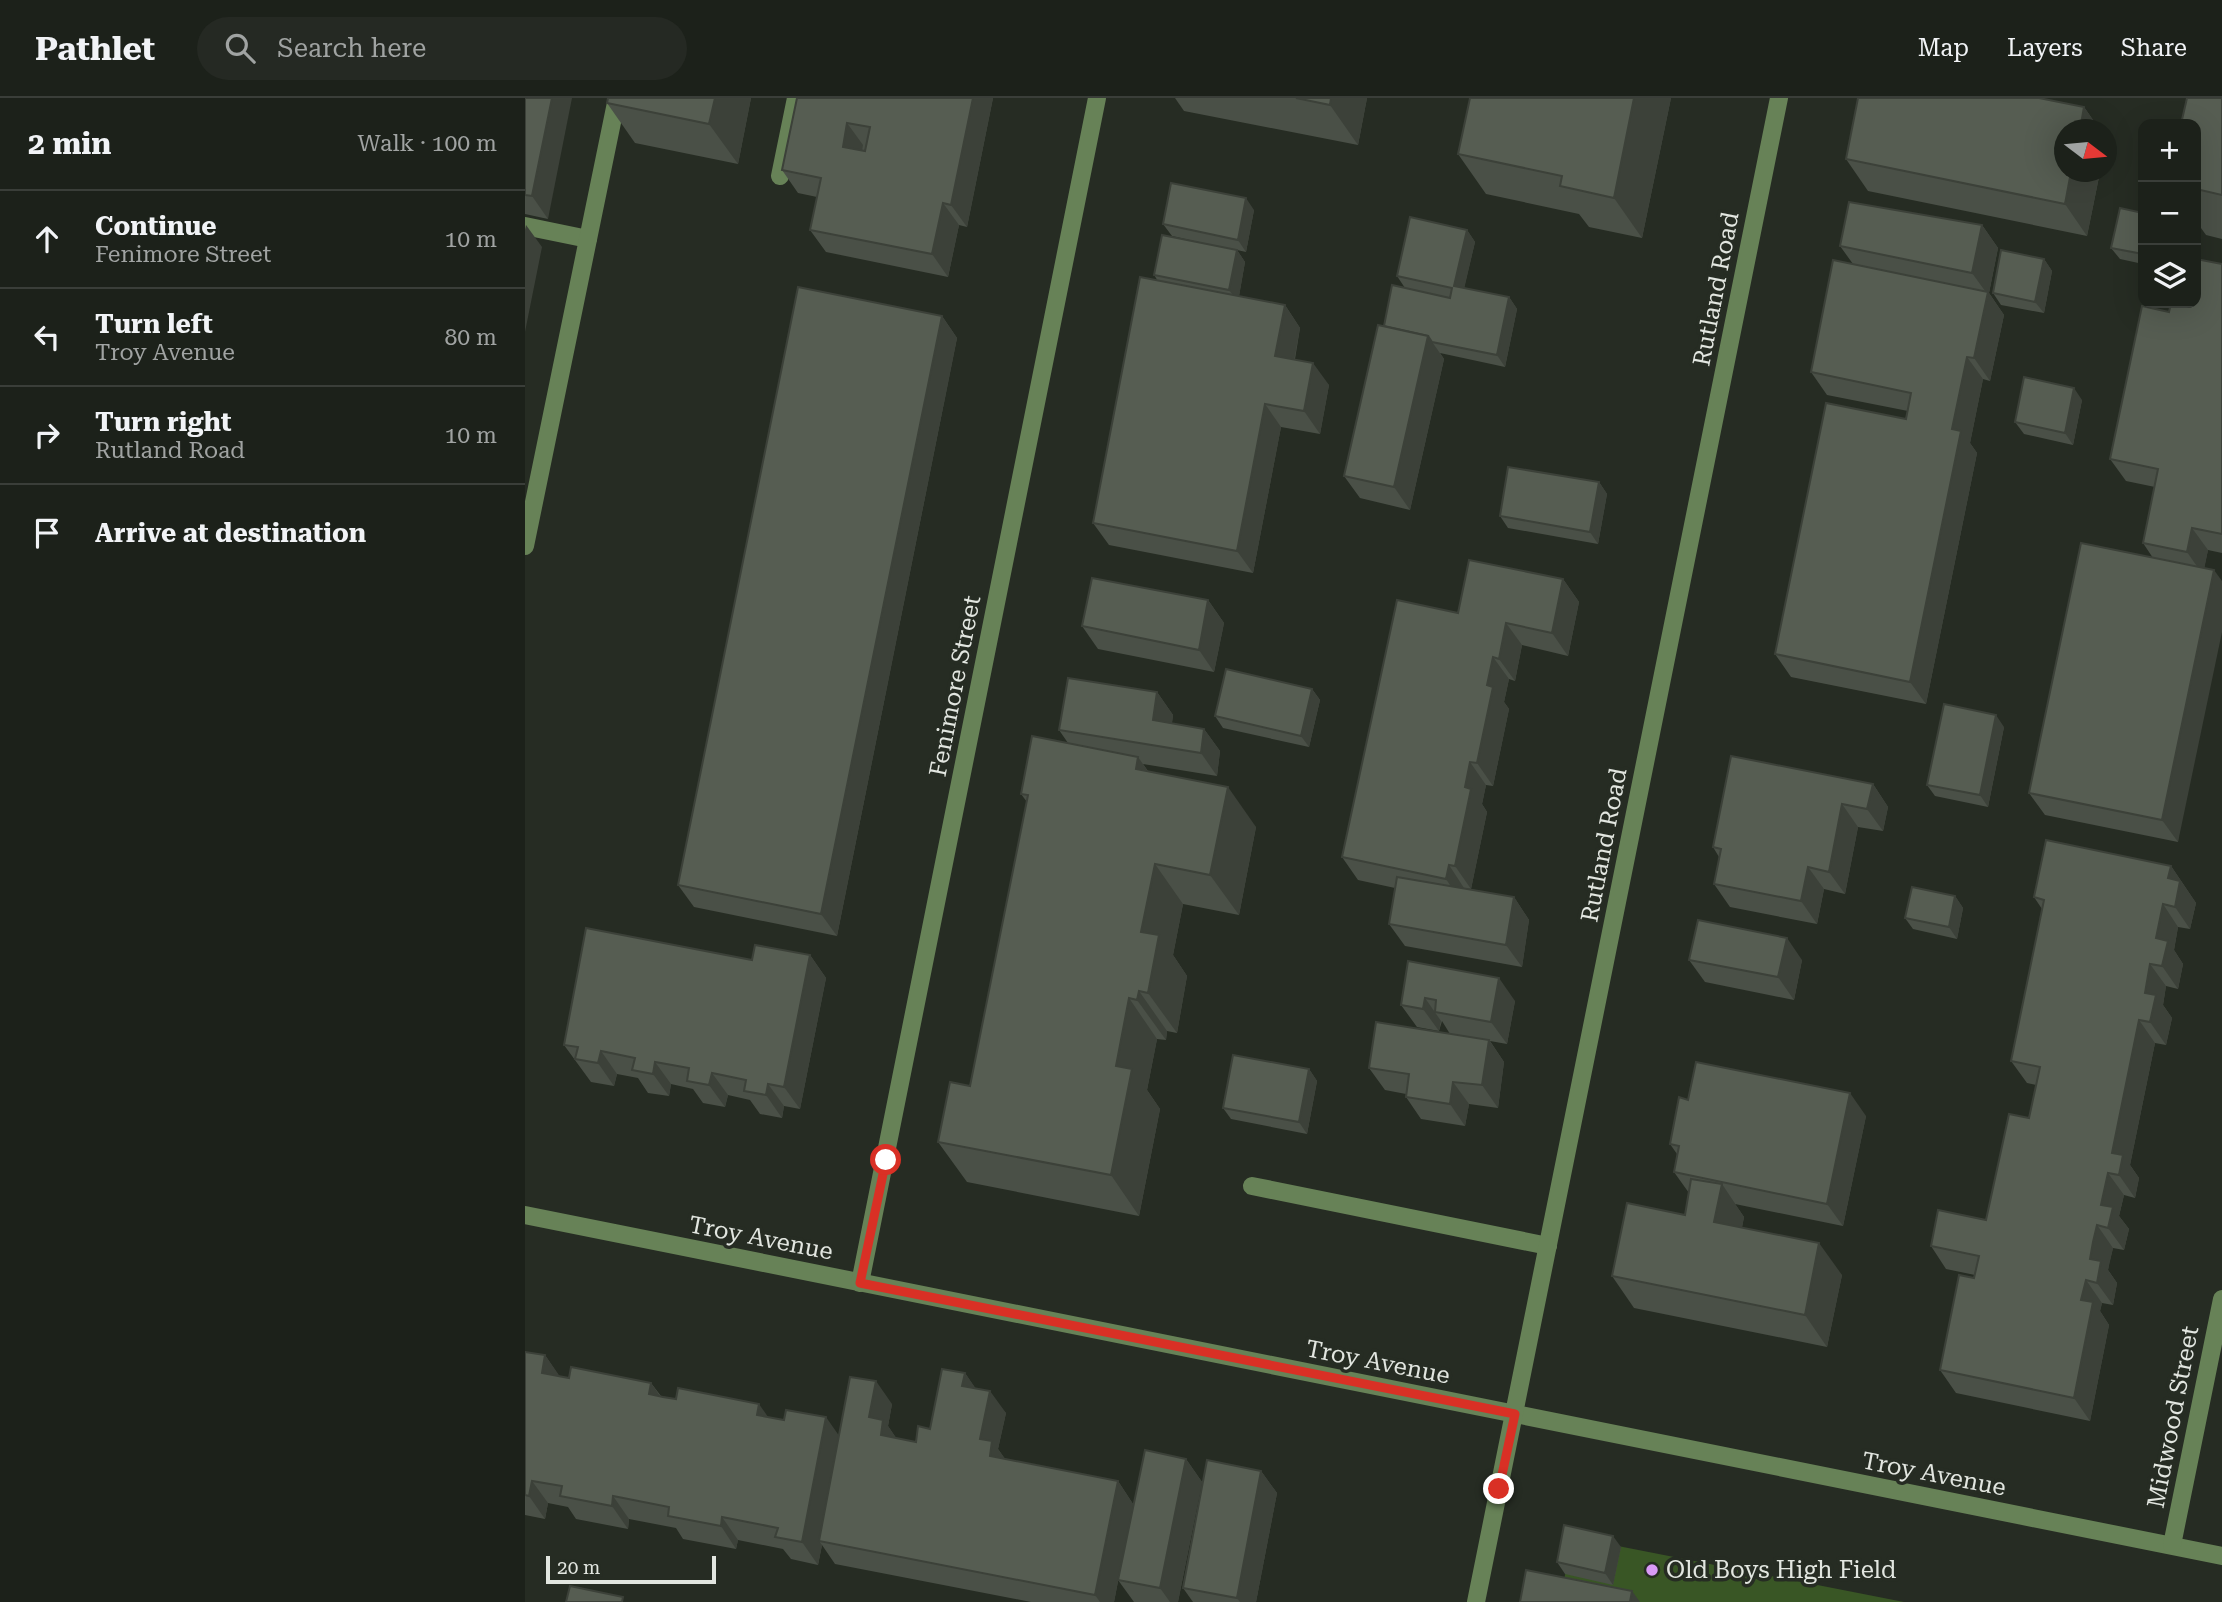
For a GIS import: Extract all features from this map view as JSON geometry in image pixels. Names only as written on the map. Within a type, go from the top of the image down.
[{"type":"street","points":[[525,546],[617,98]]},
{"type":"street","points":[[780,176],[796,98]]},
{"type":"street","name":"Fenimore Street","points":[[860,1283],[1097,98]]},
{"type":"street","name":"Rutland Road","points":[[1476,1602],[1779,98]]},
{"type":"street","points":[[525,226],[588,239]]},
{"type":"street","points":[[1252,1186],[1548,1246]]},
{"type":"street","name":"Troy Avenue","points":[[525,1215],[2222,1556]]},
{"type":"street","name":"Midwood Street","points":[[2172,1545],[2222,1299]]},
{"type":"green space","name":"Old Boys High Field","points":[[1572,1537],[1904,1602],[1560,1602]]},
{"type":"building","points":[[525,98],[552,98],[532,196],[525,195]]},
{"type":"building","points":[[608,98],[715,98],[709,124],[607,103]]},
{"type":"building","points":[[797,98],[973,98],[951,205],[943,203],[932,254],[810,230],[821,178],[782,170]],"holes":[[[847,123],[870,127],[865,151],[843,147]]]},
{"type":"building","points":[[1296,98],[1331,98],[1330,105]]},
{"type":"building","points":[[1470,98],[1634,98],[1614,198],[1560,186],[1562,176],[1458,154]]},
{"type":"building","points":[[1858,98],[2039,98],[2084,107],[2082,119],[2054,119],[2054,182],[2069,182],[2065,204],[1846,159]]},
{"type":"building","points":[[2187,98],[2222,98],[2222,195],[2201,190],[2201,119],[2182,119]]},
{"type":"building","points":[[1171,183],[1246,198],[1238,240],[1163,224]]},
{"type":"building","points":[[1849,202],[1982,225],[1972,273],[1840,246]]},
{"type":"building","points":[[2120,208],[2138,212],[2138,253],[2111,248]]},
{"type":"building","points":[[1410,217],[1467,230],[1454,286],[1509,297],[1497,355],[1432,342],[1428,336],[1384,326],[1392,285],[1450,298],[1452,288],[1397,276]]},
{"type":"building","points":[[1162,235],[1237,250],[1229,290],[1154,275]]},
{"type":"building","points":[[2001,250],[2044,259],[2035,302],[1993,293]]},
{"type":"building","points":[[1833,260],[1988,292],[1974,358],[1967,357],[1952,429],[1961,431],[1910,682],[1775,654],[1826,403],[1906,419],[1911,393],[1811,372]]},
{"type":"building","points":[[2201,260],[2222,264],[2222,534],[2192,528],[2187,552],[2143,543],[2158,469],[2110,459],[2142,308],[2169,312],[2170,308],[2201,308]]},
{"type":"building","points":[[1140,277],[1285,305],[1275,356],[1313,363],[1304,411],[1265,404],[1237,551],[1093,523]]},
{"type":"building","points":[[798,287],[942,316],[821,914],[678,885]]},
{"type":"building","points":[[1378,325],[1428,336],[1394,487],[1344,476]]},
{"type":"building","points":[[2024,377],[2074,388],[2065,433],[2015,422]]},
{"type":"building","points":[[1508,467],[1599,482],[1590,532],[1500,516]]},
{"type":"building","points":[[2081,543],[2214,570],[2162,820],[2029,793]]},
{"type":"building","points":[[1469,560],[1563,579],[1552,633],[1506,623],[1499,659],[1493,657],[1487,685],[1493,687],[1477,763],[1470,762],[1465,787],[1471,789],[1455,866],[1449,865],[1446,879],[1342,857],[1397,600],[1458,613]]},
{"type":"building","points":[[1092,578],[1208,600],[1199,650],[1082,626]]},
{"type":"building","points":[[1226,669],[1312,689],[1301,736],[1215,716]]},
{"type":"building","points":[[1068,678],[1157,692],[1153,720],[1204,729],[1201,753],[1059,730]]},
{"type":"building","points":[[1944,704],[1996,715],[1980,795],[1927,785]]},
{"type":"building","points":[[1032,736],[1138,757],[1136,769],[1228,787],[1210,875],[1155,864],[1141,932],[1159,935],[1148,993],[1139,991],[1137,1000],[1129,998],[1116,1066],[1132,1069],[1111,1175],[938,1142],[950,1082],[970,1086],[1028,795],[1021,794]]},
{"type":"building","points":[[1731,756],[1873,784],[1867,809],[1842,804],[1829,872],[1808,867],[1801,901],[1714,884],[1721,849],[1713,847]]},
{"type":"building","points":[[2046,840],[2171,866],[2168,878],[2180,881],[2175,907],[2163,904],[2156,938],[2168,941],[2162,966],[2150,964],[2145,993],[2156,995],[2150,1022],[2139,1020],[2112,1153],[2123,1155],[2119,1175],[2108,1173],[2101,1205],[2113,1207],[2108,1228],[2097,1225],[2093,1242],[2090,1259],[2101,1261],[2097,1283],[2086,1280],[2081,1300],[2093,1302],[2074,1398],[1940,1370],[1959,1275],[1974,1278],[1979,1256],[1931,1246],[1938,1210],[1986,1220],[2009,1114],[2029,1118],[2040,1067],[2011,1061],[2044,900],[2034,897]]},
{"type":"building","points":[[1397,877],[1514,897],[1506,945],[1389,924]]},
{"type":"building","points":[[1912,887],[1955,896],[1949,927],[1905,918]]},
{"type":"building","points":[[1698,920],[1787,938],[1778,977],[1689,960]]},
{"type":"building","points":[[586,928],[752,960],[755,945],[810,955],[784,1087],[768,1084],[766,1095],[744,1091],[746,1080],[712,1073],[709,1085],[687,1081],[689,1068],[655,1062],[653,1074],[632,1070],[635,1058],[601,1051],[598,1063],[575,1059],[578,1047],[564,1045]]},
{"type":"building","points":[[1408,961],[1499,978],[1491,1022],[1435,1012],[1436,1000],[1425,998],[1423,1009],[1401,1005]]},
{"type":"building","points":[[1376,1022],[1489,1040],[1482,1085],[1453,1082],[1450,1104],[1406,1097],[1409,1074],[1369,1068]]},
{"type":"building","points":[[1233,1055],[1309,1069],[1299,1122],[1223,1108]]},
{"type":"building","points":[[1696,1062],[1850,1093],[1827,1204],[1674,1172],[1679,1146],[1670,1144],[1679,1097],[1688,1100]]},
{"type":"building","points":[[1691,1179],[1722,1184],[1714,1222],[1819,1243],[1805,1315],[1612,1276],[1627,1203],[1685,1215]]},
{"type":"building","points":[[525,1352],[545,1355],[542,1373],[569,1378],[571,1367],[651,1383],[649,1394],[663,1397],[676,1399],[678,1388],[759,1404],[757,1415],[784,1420],[786,1410],[826,1417],[802,1542],[775,1537],[778,1528],[722,1517],[721,1526],[668,1516],[669,1507],[613,1496],[612,1506],[560,1496],[562,1486],[532,1481],[529,1496],[525,1495]]},
{"type":"building","points":[[942,1369],[965,1373],[962,1386],[990,1391],[980,1439],[992,1441],[990,1456],[1118,1481],[1095,1595],[819,1541],[850,1377],[876,1381],[869,1417],[883,1420],[881,1435],[916,1442],[918,1426],[930,1429]]},
{"type":"building","points":[[1145,1450],[1186,1459],[1160,1588],[1118,1580]]},
{"type":"building","points":[[1207,1460],[1261,1471],[1237,1598],[1183,1588]]},
{"type":"building","points":[[1564,1525],[1613,1536],[1605,1573],[1557,1562]]},
{"type":"building","points":[[1526,1570],[1632,1591],[1630,1602],[1520,1602]]},
{"type":"building","points":[[570,1586],[623,1597],[622,1602],[566,1602]]},
{"type":"place","name":"Old Boys High Field","points":[[1652,1570]]},
{"type":"route","points":[[886,1160],[860,1283],[1515,1414],[1499,1489]]}]
